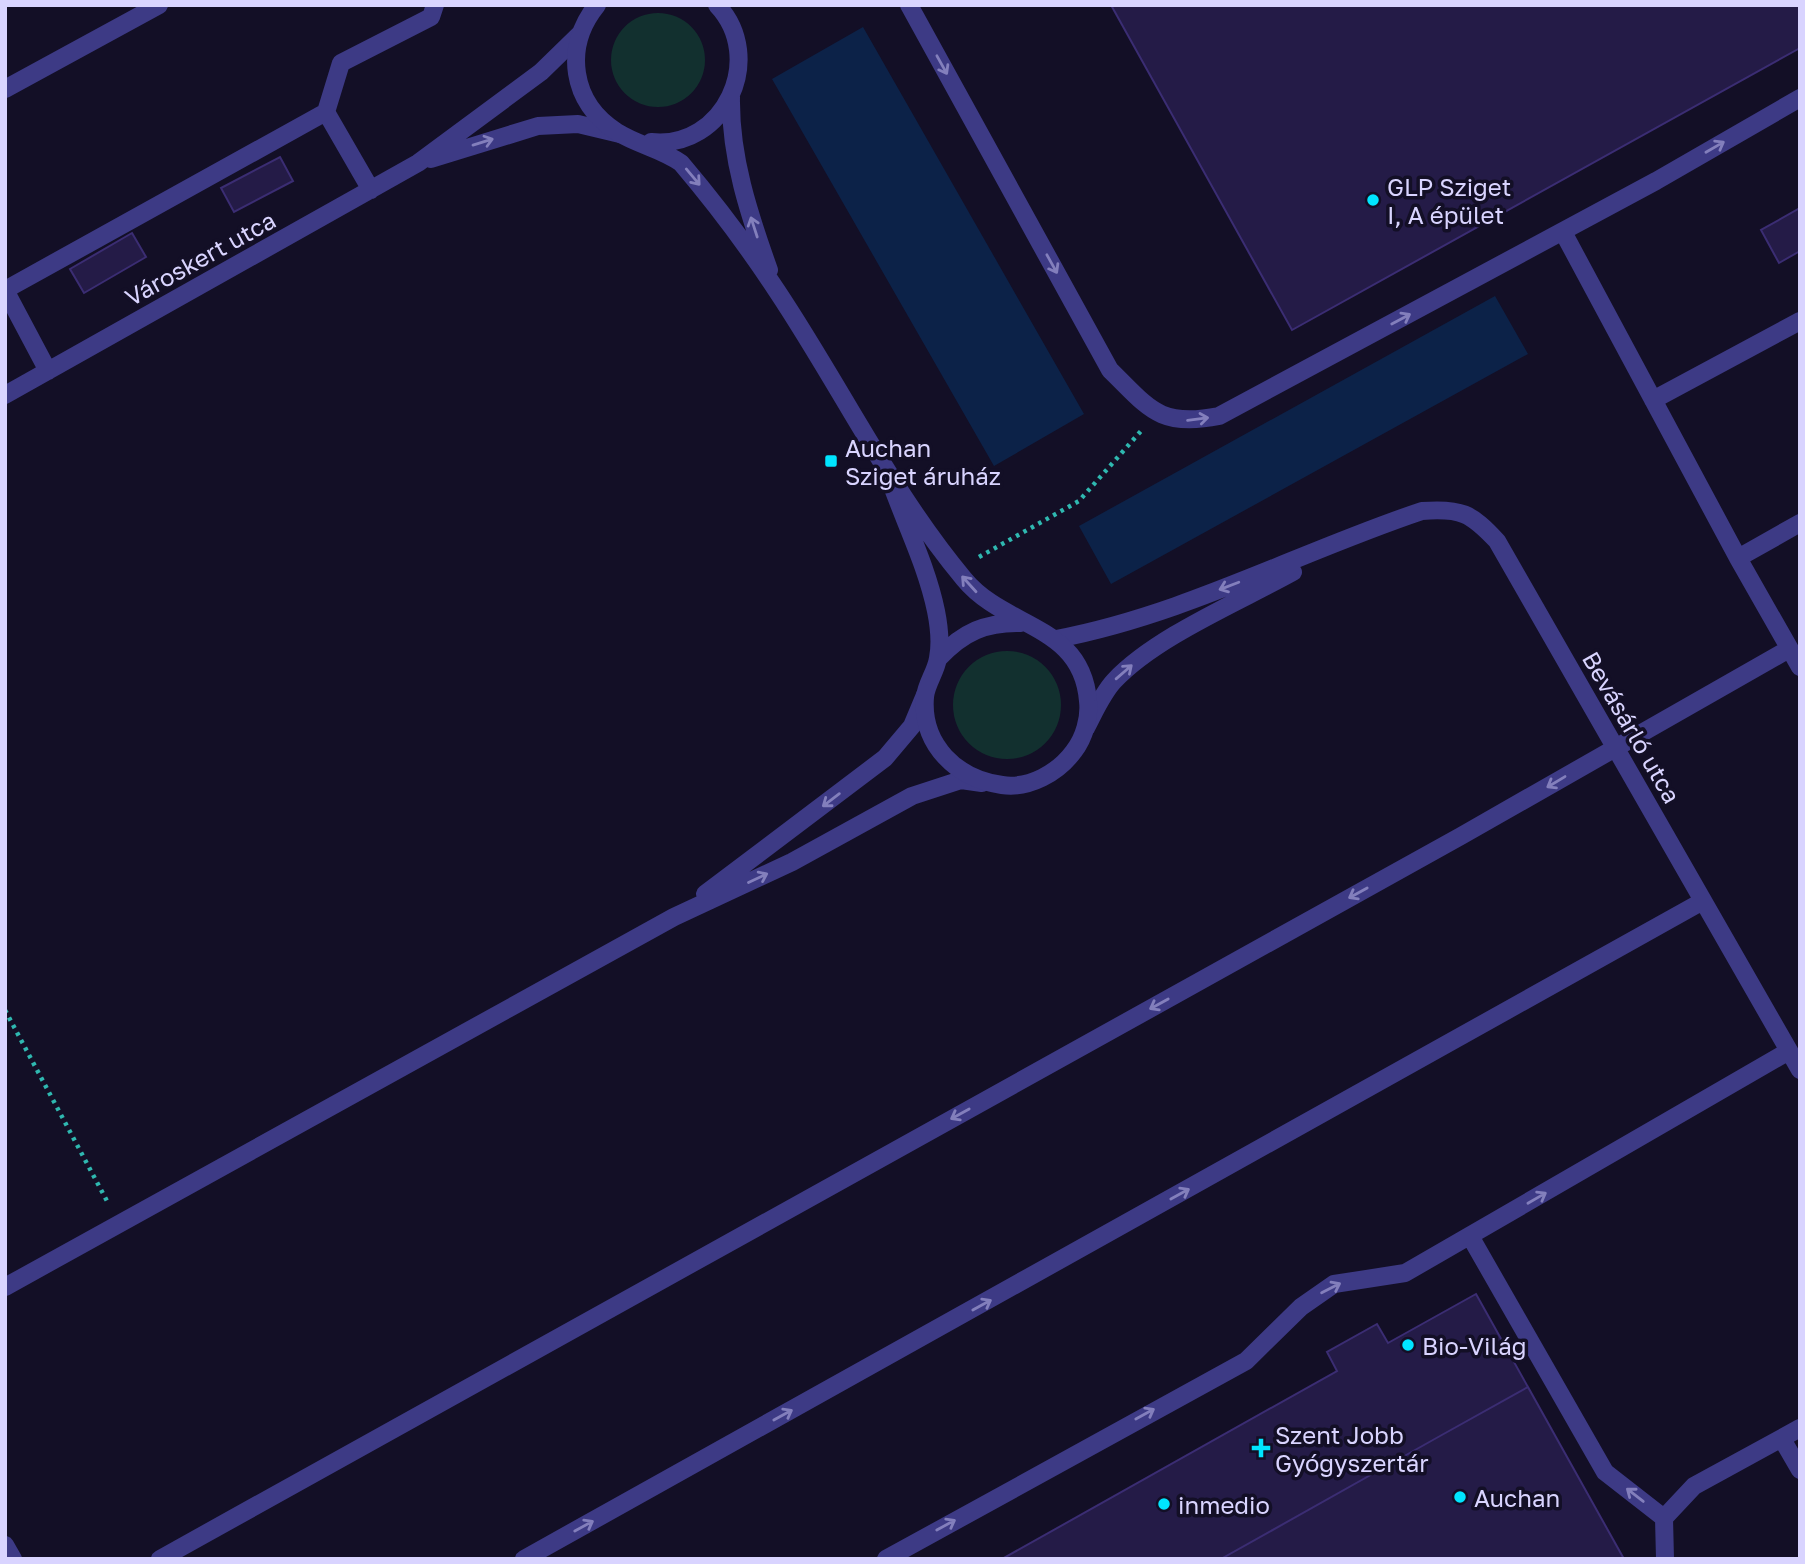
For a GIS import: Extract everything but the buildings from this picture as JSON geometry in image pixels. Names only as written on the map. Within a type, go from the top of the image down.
[{"type":"street","points":[[5,89],[159,5]]},
{"type":"street","points":[[48,371],[5,290],[326,112],[341,63],[431,17],[435,5]]},
{"type":"street","points":[[637,141],[659,143],[681,140],[702,130],[719,116],[731,97],[738,76],[739,54],[735,33],[717,5]]},
{"type":"street","points":[[909,5],[1110,370],[1155,414],[1191,422],[1219,416],[1563,232],[1800,98]]},
{"type":"street","points":[[589,9],[579,35],[575,58],[577,81],[586,103],[600,121],[620,134],[664,151],[681,163],[777,291],[891,482],[956,569],[976,592],[1024,624],[1056,639],[1071,652],[1087,688],[1089,708],[1086,727]]},
{"type":"street","name":"Városkert utca","points":[[5,394],[418,163],[541,72],[579,35]]},
{"type":"street","points":[[731,97],[734,150],[746,202],[777,291]]},
{"type":"street","points":[[326,112],[371,190]]},
{"type":"street","name":"Városkert utca","points":[[418,163],[538,126],[578,124],[620,134]]},
{"type":"street","points":[[1563,232],[1738,558],[1800,667]]},
{"type":"street","points":[[1653,400],[1800,321]]},
{"type":"street","points":[[674,917],[885,758],[912,726],[939,658],[939,628],[932,593],[891,482]]},
{"type":"street","name":"Bevásárló utca","points":[[1361,535],[1422,511],[1451,508],[1475,518],[1497,541],[1800,1070]]},
{"type":"street","points":[[1738,558],[1800,523]]},
{"type":"street","points":[[1056,639],[1105,630],[1173,607],[1361,535]]},
{"type":"street","points":[[5,1287],[674,917],[792,862],[912,796],[961,780],[1008,786],[1034,782],[1056,769],[1074,751],[1111,684],[1125,670],[1164,643],[1361,535]]},
{"type":"street","points":[[939,658],[955,640],[976,628],[999,622],[1024,624]]},
{"type":"street","points":[[160,1559],[1530,798],[1615,746],[1789,649]]},
{"type":"street","points":[[925,695],[926,718],[932,739],[945,758],[962,773],[982,783]]},
{"type":"street","points":[[524,1559],[1703,901]]},
{"type":"street","points":[[887,1559],[1246,1361],[1279,1332],[1301,1307],[1334,1284],[1405,1273],[1789,1051]]},
{"type":"street","points":[[1469,1236],[1605,1472],[1664,1518]]},
{"type":"street","points":[[1665,1559],[1664,1518],[1694,1486],[1800,1428]]},
{"type":"street","points":[[1782,1439],[1800,1470]]},
{"type":"street","points":[[5,1545],[13,1559]]},
{"type":"path","points":[[956,569],[1079,501],[1155,414]]},
{"type":"path","points":[[5,1010],[120,1224]]},
{"type":"green space","points":[[658,13],[676,17],[691,27],[701,42],[705,60],[701,78],[691,93],[676,103],[658,107],[640,103],[625,93],[615,78],[611,60],[615,42],[625,27],[640,17]]},
{"type":"green space","points":[[1007,651],[1028,655],[1045,667],[1057,684],[1061,705],[1057,726],[1045,743],[1028,755],[1007,759],[986,755],[969,743],[957,726],[953,705],[957,684],[969,667],[986,655]]},
{"type":"water","points":[[863,27],[1084,414],[994,466],[772,79]]},
{"type":"water","points":[[1495,296],[1528,354],[1111,584],[1079,526]]},
{"type":"place","name":"GLP Sziget I, A épület","points":[[1373,200]]},
{"type":"place","name":"Auchan Sziget áruház","points":[[831,461]]},
{"type":"place","name":"Bio-Világ","points":[[1408,1345]]},
{"type":"place","name":"Szent Jobb Gyógyszertár","points":[[1261,1448]]},
{"type":"place","name":"Auchan","points":[[1460,1497]]},
{"type":"place","name":"inmedio","points":[[1164,1504]]}]
